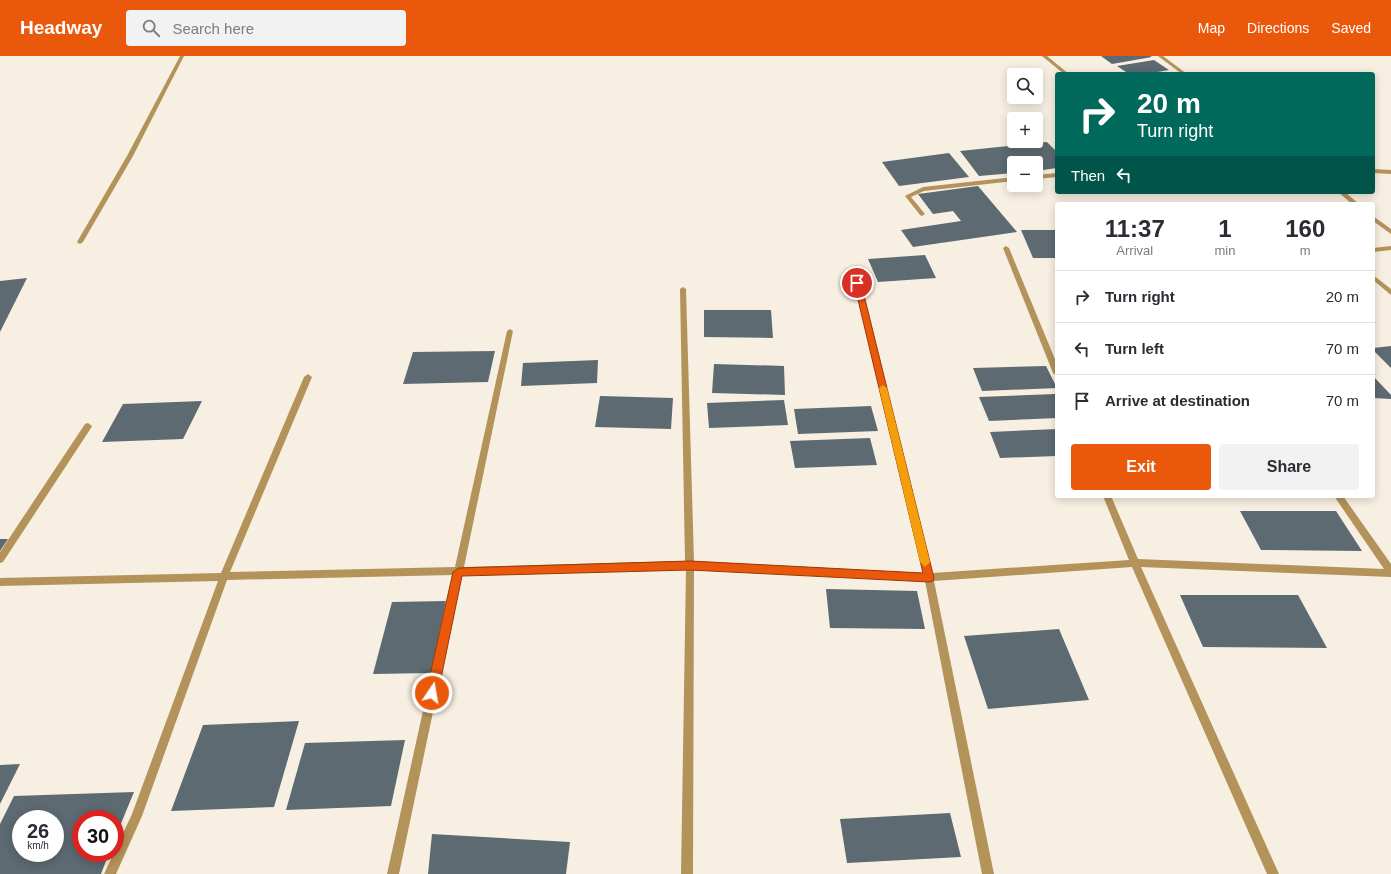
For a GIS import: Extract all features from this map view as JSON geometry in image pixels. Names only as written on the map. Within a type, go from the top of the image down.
[{"type":"street","points":[[80,242],[130,156],[182,56]]},
{"type":"street","points":[[1044,56],[1064,72]]},
{"type":"street","points":[[1160,56],[1182,72]]},
{"type":"street","points":[[1375,171],[1391,172]]},
{"type":"street","points":[[1043,176],[1055,174]]},
{"type":"street","points":[[922,214],[908,196],[923,189],[1007,180]]},
{"type":"street","points":[[1344,194],[1354,202]]},
{"type":"street","points":[[1375,220],[1391,232]]},
{"type":"street","points":[[1006,248],[1055,368]]},
{"type":"street","points":[[1375,250],[1391,248]]},
{"type":"street","points":[[854,268],[929,578],[988,874]]},
{"type":"street","points":[[1375,279],[1391,293]]},
{"type":"street","points":[[683,289],[690,565],[687,874]]},
{"type":"street","points":[[393,874],[510,331]]},
{"type":"street","points":[[110,874],[137,816],[223,578],[308,378]]},
{"type":"street","points":[[0,559],[88,426]]},
{"type":"street","points":[[1108,498],[1135,563],[1273,874]]},
{"type":"street","points":[[1339,498],[1391,572]]},
{"type":"street","points":[[0,582],[223,578],[690,565],[929,578],[1135,563],[1391,572]]},
{"type":"building","points":[[1101,56],[1150,56],[1152,57],[1112,64]]},
{"type":"building","points":[[1154,60],[1169,70],[1158,72],[1126,72],[1117,66]]},
{"type":"building","points":[[1043,142],[1047,142],[1055,150],[1055,168],[1043,170],[1043,156],[1007,156],[1007,174],[979,176],[960,151],[1007,146],[1007,148],[1043,148]]},
{"type":"building","points":[[949,153],[969,177],[899,186],[882,162]]},
{"type":"building","points":[[978,186],[1017,232],[913,247],[901,230],[961,221],[953,211],[933,214],[918,194]]},
{"type":"building","points":[[1021,230],[1055,230],[1055,258],[1033,258]]},
{"type":"building","points":[[925,255],[936,278],[878,282],[868,259]]},
{"type":"building","points":[[27,278],[0,332],[0,281]]},
{"type":"building","points":[[704,310],[771,310],[773,338],[704,337]]},
{"type":"building","points":[[1391,346],[1391,368],[1375,352],[1375,348]]},
{"type":"building","points":[[495,351],[488,382],[403,384],[413,352]]},
{"type":"building","points":[[598,360],[597,383],[521,386],[523,363]]},
{"type":"building","points":[[714,364],[784,366],[785,395],[712,393]]},
{"type":"building","points":[[1046,366],[1055,384],[1055,388],[982,391],[973,368]]},
{"type":"building","points":[[1375,378],[1391,395],[1391,399],[1375,398]]},
{"type":"building","points":[[1055,394],[1055,418],[989,421],[979,397]]},
{"type":"building","points":[[600,396],[673,398],[671,429],[595,427]]},
{"type":"building","points":[[784,400],[788,425],[709,428],[707,403]]},
{"type":"building","points":[[202,401],[183,439],[102,442],[123,404]]},
{"type":"building","points":[[871,406],[878,431],[798,434],[794,409]]},
{"type":"building","points":[[1055,429],[1055,456],[1000,458],[990,432]]},
{"type":"building","points":[[870,438],[877,465],[795,468],[790,441]]},
{"type":"building","points":[[1240,511],[1336,511],[1362,551],[1261,550]]},
{"type":"building","points":[[0,539],[8,539],[0,551]]},
{"type":"building","points":[[826,589],[917,591],[925,629],[830,628]]},
{"type":"building","points":[[1180,595],[1298,595],[1327,648],[1203,647]]},
{"type":"building","points":[[446,601],[431,673],[373,674],[392,602]]},
{"type":"building","points":[[1059,629],[1089,700],[988,709],[964,636]]},
{"type":"building","points":[[299,721],[274,807],[171,811],[203,725]]},
{"type":"building","points":[[405,740],[391,806],[286,810],[305,743]]},
{"type":"building","points":[[20,764],[0,804],[0,765]]},
{"type":"building","points":[[134,792],[124,816],[124,810],[72,810],[72,862],[106,862],[101,874],[0,874],[0,824],[14,796]]},
{"type":"building","points":[[950,813],[961,857],[847,863],[840,819]]},
{"type":"building","points":[[432,834],[570,842],[566,874],[428,874]]},
{"type":"slow traffic","points":[[883,388],[925,562]]},
{"type":"route","points":[[432,693],[458,572],[690,565],[929,578],[857,283]]}]
